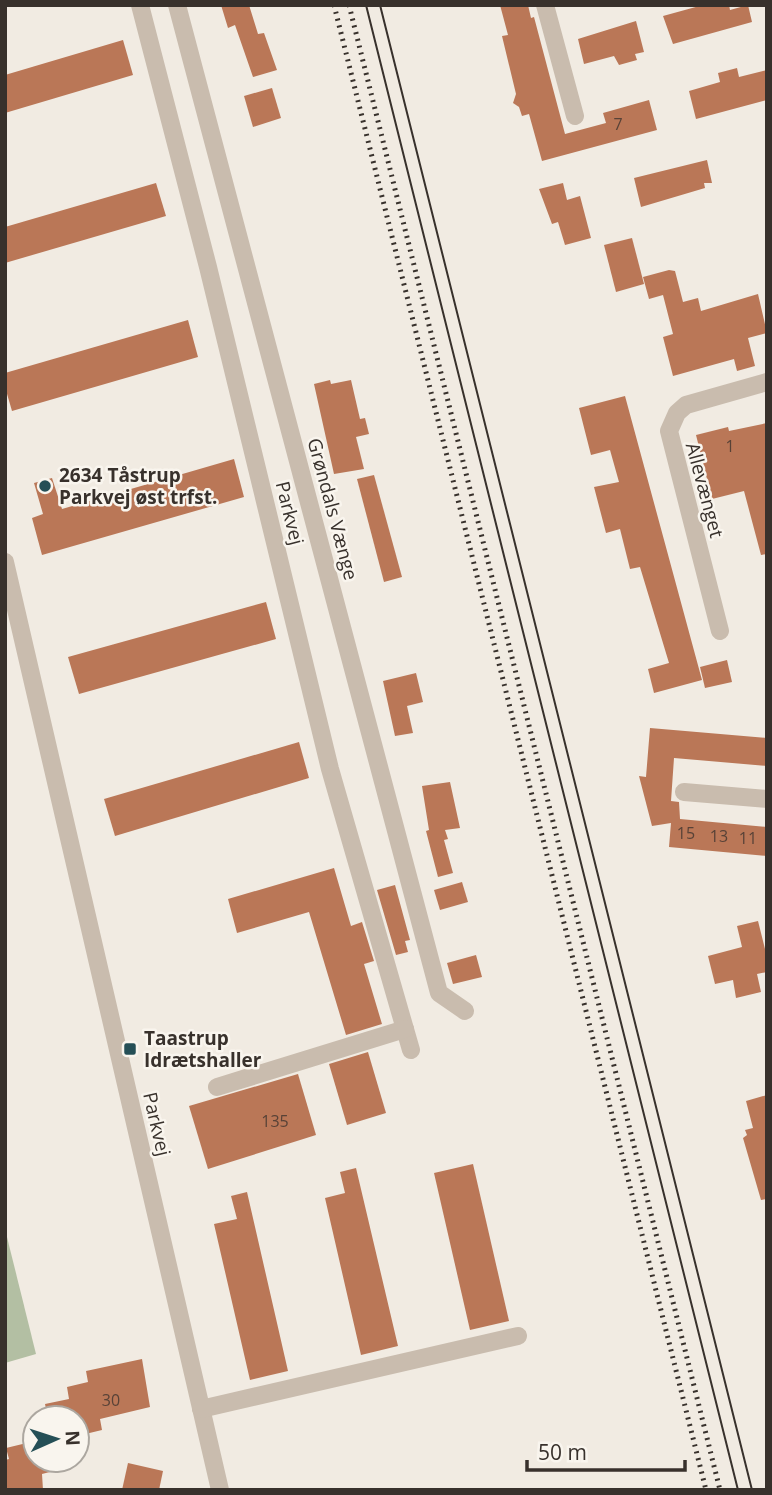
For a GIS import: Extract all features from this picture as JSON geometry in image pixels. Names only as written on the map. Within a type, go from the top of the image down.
[{"type":"street","name":"Parkvej","points":[[140,5],[208,267],[330,769],[411,1049]]},
{"type":"street","name":"Grøndals Vænge","points":[[177,5],[439,993],[465,1011]]},
{"type":"street","points":[[545,5],[575,116]]},
{"type":"street","name":"Allevænget","points":[[720,631],[669,431],[677,413],[686,405],[767,382]]},
{"type":"street","name":"Parkvej","points":[[5,562],[220,1490]]},
{"type":"street","points":[[684,792],[767,799]]},
{"type":"street","points":[[217,1087],[405,1029]]},
{"type":"street","points":[[201,1409],[518,1336]]},
{"type":"green space","points":[[5,1229],[36,1354],[5,1363]]},
{"type":"building","points":[[221,5],[249,5],[258,34],[264,33],[277,70],[253,77],[235,25],[228,28]]},
{"type":"building","points":[[500,5],[528,5],[531,18],[534,17],[565,134],[606,123],[603,113],[649,100],[657,130],[542,161],[529,114],[522,116],[519,107],[513,103],[516,94],[502,36],[508,35]]},
{"type":"building","points":[[703,5],[729,5],[730,10],[748,5],[752,22],[673,44],[663,16]]},
{"type":"building","points":[[636,21],[644,52],[635,54],[637,60],[619,65],[614,56],[584,64],[578,39]]},
{"type":"building","points":[[123,40],[133,75],[5,113],[5,75]]},
{"type":"building","points":[[737,68],[739,77],[767,70],[767,100],[696,119],[689,91],[720,82],[718,73]]},
{"type":"building","points":[[272,88],[281,118],[253,127],[244,96]]},
{"type":"building","points":[[707,160],[712,183],[704,183],[705,188],[641,207],[634,178]]},
{"type":"building","points":[[156,183],[166,216],[5,263],[5,227]]},
{"type":"building","points":[[563,183],[567,200],[580,196],[591,238],[565,245],[558,222],[552,224],[539,189]]},
{"type":"building","points":[[632,238],[644,284],[616,292],[604,245]]},
{"type":"building","points":[[675,271],[683,302],[698,298],[701,311],[758,294],[767,333],[748,338],[755,366],[737,371],[734,359],[673,376],[663,337],[673,334],[663,295],[649,299],[643,277]]},
{"type":"building","points":[[188,320],[198,357],[12,411],[5,387],[5,373]]},
{"type":"building","points":[[330,380],[331,384],[351,380],[360,419],[365,418],[369,434],[356,437],[364,469],[334,474],[314,384]]},
{"type":"building","points":[[625,396],[702,680],[654,693],[648,669],[669,663],[640,567],[630,569],[620,529],[606,533],[594,487],[619,482],[610,450],[591,455],[579,408]]},
{"type":"building","points":[[767,423],[767,554],[761,555],[744,491],[712,499],[696,435],[728,427],[729,431]]},
{"type":"building","points":[[234,459],[244,497],[42,555],[32,518],[43,514],[34,483],[52,478],[62,509]]},
{"type":"building","points":[[374,475],[402,577],[384,582],[357,479]]},
{"type":"building","points":[[266,602],[276,639],[79,694],[68,657]]},
{"type":"building","points":[[727,660],[732,682],[705,688],[700,667]]},
{"type":"building","points":[[416,673],[423,702],[407,706],[413,733],[395,736],[383,681]]},
{"type":"building","points":[[650,728],[767,738],[767,766],[674,758],[671,801],[679,802],[680,819],[767,827],[767,856],[669,847],[671,823],[652,826],[639,776],[646,777]]},
{"type":"building","points":[[299,742],[309,778],[115,836],[104,799]]},
{"type":"building","points":[[450,782],[460,828],[445,830],[448,839],[444,840],[453,873],[438,877],[426,831],[429,830],[422,786]]},
{"type":"building","points":[[334,868],[351,926],[362,922],[374,961],[364,964],[382,1024],[346,1035],[309,912],[237,933],[228,899]]},
{"type":"building","points":[[462,882],[468,902],[440,910],[434,890]]},
{"type":"building","points":[[395,885],[410,940],[405,941],[408,952],[396,955],[377,890]]},
{"type":"building","points":[[758,921],[767,957],[767,972],[757,974],[761,992],[736,998],[733,980],[715,984],[708,956],[742,947],[737,926]]},
{"type":"building","points":[[476,955],[482,977],[453,984],[447,963]]},
{"type":"building","points":[[368,1052],[386,1113],[347,1125],[329,1064]]},
{"type":"building","points":[[298,1074],[316,1135],[208,1169],[189,1106]]},
{"type":"building","points":[[767,1095],[767,1199],[761,1200],[743,1138],[747,1135],[745,1130],[753,1128],[746,1101]]},
{"type":"building","points":[[473,1164],[509,1321],[470,1330],[434,1173]]},
{"type":"building","points":[[356,1168],[398,1346],[361,1355],[325,1198],[345,1193],[340,1172]]},
{"type":"building","points":[[247,1192],[288,1371],[250,1380],[214,1224],[237,1219],[231,1196]]},
{"type":"building","points":[[142,1359],[150,1407],[100,1419],[102,1430],[91,1433],[91,1404],[45,1404],[69,1399],[67,1387],[88,1382],[86,1371]]},
{"type":"building","points":[[21,1444],[21,1474],[42,1474],[43,1490],[5,1490],[5,1460],[9,1459],[6,1448]]},
{"type":"building","points":[[128,1463],[163,1471],[159,1490],[122,1490]]},
{"type":"tram line","points":[[366,5],[738,1490]]},
{"type":"tram line","points":[[380,5],[752,1490]]},
{"type":"railway","points":[[334,5],[706,1490]]},
{"type":"railway","points":[[349,5],[720,1490]]},
{"type":"place","name":"2634 Tåstrup Parkvej øst trfst.","points":[[45,486]]},
{"type":"place","name":"Taastrup Idrætshaller","points":[[130,1049]]}]
